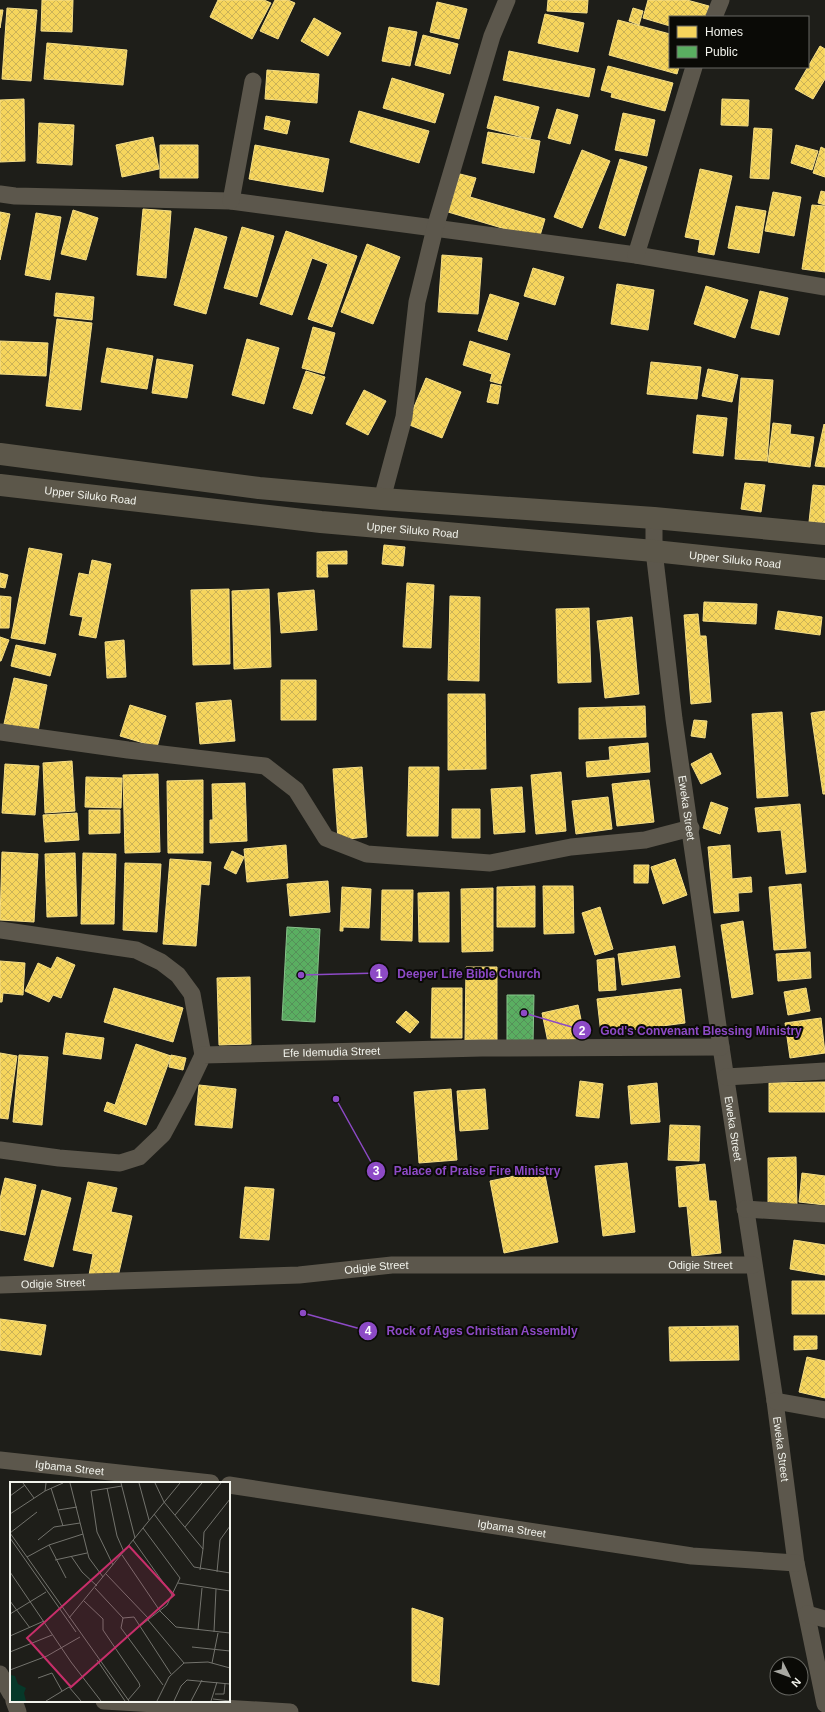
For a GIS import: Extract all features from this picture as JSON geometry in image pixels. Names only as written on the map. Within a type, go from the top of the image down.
[{"type":"main road","points":[[0,454],[259,488],[382,499],[654,518],[825,534]]},
{"type":"main road","name":"Upper Siluko Road","points":[[0,485],[322,522],[654,551],[825,569]]},
{"type":"street","points":[[382,499],[404,417],[416,302],[435,228],[492,36],[507,0]]},
{"type":"street","points":[[714,16],[721,0]]},
{"type":"street","points":[[636,255],[694,68]]},
{"type":"street","points":[[230,201],[253,81]]},
{"type":"street","points":[[0,194],[15,196],[230,201],[636,255],[825,287]]},
{"type":"street","points":[[654,518],[654,551]]},
{"type":"street","name":"Eweka Street","points":[[654,551],[674,719],[691,828],[753,1266],[775,1401],[796,1563],[825,1704]]},
{"type":"street","points":[[0,732],[265,766],[296,790],[326,838],[367,854],[490,863],[571,847],[645,840],[691,828]]},
{"type":"street","points":[[0,930],[136,950],[161,962],[178,975],[192,994],[204,1055],[163,1134],[139,1157],[120,1163],[59,1158],[0,1150]]},
{"type":"street","name":"Efe Idemudia Street","points":[[204,1055],[482,1048],[721,1047]]},
{"type":"street","points":[[726,1077],[825,1071]]},
{"type":"street","points":[[745,1209],[825,1214]]},
{"type":"street","name":"Odigie Street","points":[[0,1285],[299,1275],[392,1265],[753,1266]]},
{"type":"street","points":[[775,1401],[825,1410]]},
{"type":"street","name":"Igbama Street","points":[[0,1460],[202,1482]]},
{"type":"street","name":"Igbama Street","points":[[230,1485],[692,1556],[796,1563]]},
{"type":"street","points":[[807,1614],[825,1619]]},
{"type":"street","points":[[0,1674],[10,1692]]},
{"type":"street","points":[[14,1702],[18,1712]]},
{"type":"street","points":[[121,1702],[290,1712]]},
{"type":"building: Homes","points":[[42,0],[73,0],[72,32],[41,31]]},
{"type":"building: Homes","points":[[218,0],[264,0],[271,3],[252,39],[210,17]]},
{"type":"building: Homes","points":[[275,0],[288,0],[295,3],[278,39],[260,31]]},
{"type":"building: Homes","points":[[548,0],[588,0],[587,13],[547,11]]},
{"type":"building: Homes","points":[[648,0],[687,0],[709,6],[706,16],[669,16],[669,26],[643,18]]},
{"type":"building: Homes","points":[[437,2],[467,9],[459,39],[430,32]]},
{"type":"building: Homes","points":[[7,8],[37,10],[31,81],[2,79]]},
{"type":"building: Homes","points":[[633,8],[643,11],[639,25],[629,21]]},
{"type":"building: Homes","points":[[0,10],[3,10],[0,28]]},
{"type":"building: Homes","points":[[545,14],[584,23],[578,52],[538,43]]},
{"type":"building: Homes","points":[[314,18],[341,33],[328,56],[301,41]]},
{"type":"building: Homes","points":[[618,20],[669,34],[669,68],[679,68],[677,74],[609,55]]},
{"type":"building: Homes","points":[[389,27],[417,32],[410,66],[382,61]]},
{"type":"building: Homes","points":[[423,35],[458,44],[450,74],[415,65]]},
{"type":"building: Homes","points":[[47,43],[127,50],[123,85],[44,79]]},
{"type":"building: Homes","points":[[820,46],[825,49],[825,79],[813,99],[795,89],[807,68],[809,68],[809,65]]},
{"type":"building: Homes","points":[[509,51],[595,69],[589,97],[503,80]]},
{"type":"building: Homes","points":[[608,66],[673,83],[665,111],[611,97],[612,93],[601,90]]},
{"type":"building: Homes","points":[[267,70],[319,74],[317,103],[265,99]]},
{"type":"building: Homes","points":[[392,78],[444,94],[435,123],[383,108]]},
{"type":"building: Homes","points":[[495,96],[539,107],[530,139],[487,128]]},
{"type":"building: Homes","points":[[24,99],[25,161],[0,162],[0,100]]},
{"type":"building: Homes","points":[[722,99],[749,100],[748,126],[721,125]]},
{"type":"building: Homes","points":[[557,109],[578,115],[570,144],[548,138]]},
{"type":"building: Homes","points":[[359,111],[429,131],[419,163],[350,142]]},
{"type":"building: Homes","points":[[623,113],[655,120],[647,156],[615,150]]},
{"type":"building: Homes","points":[[266,116],[290,121],[287,134],[264,129]]},
{"type":"building: Homes","points":[[39,123],[74,125],[72,165],[37,163]]},
{"type":"building: Homes","points":[[754,128],[772,129],[769,179],[750,178]]},
{"type":"building: Homes","points":[[488,132],[540,141],[534,173],[482,163]]},
{"type":"building: Homes","points":[[153,137],[159,169],[122,177],[116,145]]},
{"type":"building: Homes","points":[[160,145],[198,145],[198,178],[160,178]]},
{"type":"building: Homes","points":[[255,145],[329,159],[323,192],[249,179]]},
{"type":"building: Homes","points":[[796,145],[818,151],[812,170],[791,163]]},
{"type":"building: Homes","points":[[821,147],[825,149],[825,177],[813,173]]},
{"type":"building: Homes","points":[[582,150],[610,161],[582,228],[554,217]]},
{"type":"building: Homes","points":[[620,159],[647,167],[625,236],[599,228]]},
{"type":"building: Homes","points":[[700,169],[732,176],[714,255],[698,252],[700,240],[685,237]]},
{"type":"building: Homes","points":[[460,174],[476,178],[470,197],[545,219],[539,239],[448,212]]},
{"type":"building: Homes","points":[[821,191],[825,192],[825,205],[818,203]]},
{"type":"building: Homes","points":[[773,192],[801,197],[794,236],[765,231]]},
{"type":"building: Homes","points":[[812,205],[825,206],[825,272],[802,269]]},
{"type":"building: Homes","points":[[736,206],[766,211],[759,253],[728,248]]},
{"type":"building: Homes","points":[[143,209],[171,211],[166,278],[137,275]]},
{"type":"building: Homes","points":[[73,210],[98,218],[86,260],[61,254]]},
{"type":"building: Homes","points":[[0,212],[10,214],[0,260]]},
{"type":"building: Homes","points":[[36,213],[61,217],[50,280],[25,275]]},
{"type":"building: Homes","points":[[242,227],[274,236],[257,297],[224,288]]},
{"type":"building: Homes","points":[[195,228],[227,237],[206,314],[174,305]]},
{"type":"building: Homes","points":[[286,231],[357,256],[332,327],[308,319],[328,264],[312,258],[292,315],[260,304]]},
{"type":"building: Homes","points":[[367,244],[400,257],[373,324],[341,312]]},
{"type":"building: Homes","points":[[442,255],[482,258],[478,314],[438,312]]},
{"type":"building: Homes","points":[[533,268],[564,277],[555,305],[524,296]]},
{"type":"building: Homes","points":[[617,284],[654,290],[648,330],[611,324]]},
{"type":"building: Homes","points":[[706,286],[748,300],[735,338],[694,324]]},
{"type":"building: Homes","points":[[760,291],[788,298],[779,335],[751,328]]},
{"type":"building: Homes","points":[[56,293],[94,297],[92,320],[54,316]]},
{"type":"building: Homes","points":[[490,294],[519,303],[507,340],[478,331]]},
{"type":"building: Homes","points":[[57,319],[92,323],[81,410],[46,406]]},
{"type":"building: Homes","points":[[313,327],[335,333],[324,374],[302,368]]},
{"type":"building: Homes","points":[[247,339],[279,348],[264,404],[232,395]]},
{"type":"building: Homes","points":[[0,341],[48,343],[46,376],[0,374]]},
{"type":"building: Homes","points":[[470,341],[510,354],[501,384],[490,381],[492,374],[463,365]]},
{"type":"building: Homes","points":[[107,348],[153,356],[147,389],[101,382]]},
{"type":"building: Homes","points":[[157,359],[193,365],[187,398],[152,393]]},
{"type":"building: Homes","points":[[651,362],[701,367],[697,399],[647,394]]},
{"type":"building: Homes","points":[[708,369],[738,375],[732,402],[702,396]]},
{"type":"building: Homes","points":[[306,371],[325,377],[312,414],[293,408]]},
{"type":"building: Homes","points":[[426,378],[461,392],[442,438],[407,424]]},
{"type":"building: Homes","points":[[741,378],[773,380],[767,461],[735,459]]},
{"type":"building: Homes","points":[[491,384],[501,386],[498,404],[487,402]]},
{"type":"building: Homes","points":[[364,390],[386,401],[368,435],[346,424]]},
{"type":"building: Homes","points":[[697,415],[727,418],[723,456],[693,453]]},
{"type":"building: Homes","points":[[773,423],[791,425],[790,434],[814,437],[810,467],[768,462]]},
{"type":"building: Homes","points":[[824,424],[825,425],[825,467],[815,466]]},
{"type":"building: Homes","points":[[745,483],[765,485],[761,512],[741,509]]},
{"type":"building: Homes","points":[[813,485],[825,486],[825,523],[809,522]]},
{"type":"building: Homes","points":[[384,545],[405,547],[403,566],[382,564]]},
{"type":"building: Homes","points":[[29,548],[62,554],[45,644],[11,638]]},
{"type":"building: Homes","points":[[347,551],[347,564],[327,564],[328,577],[317,577],[317,552]]},
{"type":"building: Homes","points":[[92,560],[111,564],[96,638],[79,635],[83,617],[70,615],[79,573],[89,575]]},
{"type":"building: Homes","points":[[0,573],[8,575],[5,588],[0,587]]},
{"type":"building: Homes","points":[[407,583],[434,585],[431,648],[403,647]]},
{"type":"building: Homes","points":[[229,589],[230,664],[193,665],[191,590]]},
{"type":"building: Homes","points":[[269,589],[271,667],[234,669],[232,591]]},
{"type":"building: Homes","points":[[314,590],[317,630],[281,633],[278,593]]},
{"type":"building: Homes","points":[[0,596],[11,597],[9,628],[0,628]]},
{"type":"building: Homes","points":[[450,596],[480,597],[479,681],[448,680]]},
{"type":"building: Homes","points":[[704,602],[757,604],[756,624],[703,621]]},
{"type":"building: Homes","points":[[589,608],[591,682],[558,683],[556,609]]},
{"type":"building: Homes","points":[[778,611],[822,617],[820,635],[775,629]]},
{"type":"building: Homes","points":[[698,614],[700,636],[706,636],[711,702],[691,704],[684,615]]},
{"type":"building: Homes","points":[[632,617],[639,694],[605,698],[597,621]]},
{"type":"building: Homes","points":[[0,637],[9,640],[1,661],[0,661]]},
{"type":"building: Homes","points":[[124,640],[126,677],[107,678],[105,642]]},
{"type":"building: Homes","points":[[16,645],[56,654],[50,676],[11,666]]},
{"type":"building: Homes","points":[[14,678],[47,685],[38,731],[4,724]]},
{"type":"building: Homes","points":[[281,680],[316,680],[316,720],[281,720]]},
{"type":"building: Homes","points":[[448,694],[485,694],[486,769],[448,770]]},
{"type":"building: Homes","points":[[231,700],[235,741],[200,744],[196,703]]},
{"type":"building: Homes","points":[[130,705],[166,716],[157,747],[120,736]]},
{"type":"building: Homes","points":[[645,706],[646,737],[579,739],[579,708]]},
{"type":"building: Homes","points":[[825,711],[825,794],[823,794],[811,713]]},
{"type":"building: Homes","points":[[782,712],[788,796],[757,798],[752,714]]},
{"type":"building: Homes","points":[[694,720],[707,721],[705,738],[691,736]]},
{"type":"building: Homes","points":[[648,743],[650,772],[587,777],[586,762],[610,760],[609,747]]},
{"type":"building: Homes","points":[[711,753],[721,774],[701,784],[691,764]]},
{"type":"building: Homes","points":[[72,761],[75,811],[45,813],[43,763]]},
{"type":"building: Homes","points":[[5,764],[39,766],[35,815],[2,813]]},
{"type":"building: Homes","points":[[362,767],[367,837],[338,840],[333,769]]},
{"type":"building: Homes","points":[[409,767],[439,767],[438,836],[407,836]]},
{"type":"building: Homes","points":[[561,772],[566,831],[536,834],[531,775]]},
{"type":"building: Homes","points":[[158,774],[160,852],[125,853],[123,775]]},
{"type":"building: Homes","points":[[86,777],[122,778],[121,808],[85,807]]},
{"type":"building: Homes","points":[[203,780],[203,853],[168,853],[167,781]]},
{"type":"building: Homes","points":[[649,780],[654,822],[617,826],[612,784]]},
{"type":"building: Homes","points":[[245,783],[247,841],[210,843],[210,820],[213,820],[212,784]]},
{"type":"building: Homes","points":[[522,787],[525,832],[494,834],[491,789]]},
{"type":"building: Homes","points":[[608,797],[612,829],[576,834],[572,801]]},
{"type":"building: Homes","points":[[711,802],[728,808],[720,834],[703,828]]},
{"type":"building: Homes","points":[[800,804],[806,872],[786,874],[781,830],[758,832],[755,808]]},
{"type":"building: Homes","points":[[452,809],[480,809],[480,838],[452,838]]},
{"type":"building: Homes","points":[[89,810],[120,810],[120,833],[89,834]]},
{"type":"building: Homes","points":[[77,813],[79,840],[45,842],[43,815]]},
{"type":"building: Homes","points":[[286,845],[288,878],[247,882],[244,849]]},
{"type":"building: Homes","points":[[730,845],[732,879],[751,877],[752,892],[738,893],[739,911],[714,913],[708,847]]},
{"type":"building: Homes","points":[[232,851],[244,857],[236,874],[224,868]]},
{"type":"building: Homes","points":[[2,852],[38,854],[34,922],[0,920]]},
{"type":"building: Homes","points":[[75,853],[77,916],[47,917],[45,854]]},
{"type":"building: Homes","points":[[83,853],[116,854],[114,924],[81,924]]},
{"type":"building: Homes","points":[[170,859],[211,862],[209,885],[201,884],[196,946],[163,944]]},
{"type":"building: Homes","points":[[675,859],[687,895],[663,904],[651,867]]},
{"type":"building: Homes","points":[[125,863],[161,864],[157,932],[123,930]]},
{"type":"building: Homes","points":[[634,865],[649,865],[648,883],[634,883]]},
{"type":"building: Homes","points":[[328,881],[330,912],[290,916],[287,884]]},
{"type":"building: Homes","points":[[801,884],[806,948],[774,950],[769,887]]},
{"type":"building: Homes","points":[[535,886],[535,927],[497,927],[497,887]]},
{"type":"building: Homes","points":[[543,886],[573,886],[574,933],[544,934]]},
{"type":"building: Homes","points":[[342,887],[371,889],[369,928],[343,927],[343,931],[340,931]]},
{"type":"building: Homes","points":[[493,888],[493,951],[462,952],[461,889]]},
{"type":"building: Homes","points":[[382,890],[413,890],[412,941],[381,940]]},
{"type":"building: Homes","points":[[449,892],[449,942],[419,942],[418,893]]},
{"type":"building: Homes","points":[[600,907],[613,949],[595,955],[582,913]]},
{"type":"building: Homes","points":[[743,921],[753,994],[732,998],[721,925]]},
{"type":"building: Homes","points":[[675,946],[680,977],[622,985],[618,954]]},
{"type":"building: Homes","points":[[810,952],[811,978],[778,981],[776,954]]},
{"type":"building: Homes","points":[[57,957],[75,965],[61,998],[53,995],[49,1002],[25,991],[38,963],[51,969]]},
{"type":"building: Homes","points":[[614,958],[616,990],[599,991],[597,960]]},
{"type":"building: Homes","points":[[0,961],[25,963],[23,995],[3,993],[2,1002],[0,1002]]},
{"type":"building: Homes","points":[[466,967],[497,967],[497,1040],[465,1040]]},
{"type":"building: Homes","points":[[250,977],[251,1044],[219,1045],[217,978]]},
{"type":"building: Homes","points":[[114,988],[183,1008],[173,1042],[104,1022]]},
{"type":"building: Homes","points":[[432,988],[462,988],[462,1038],[431,1038]]},
{"type":"building: Homes","points":[[806,988],[810,1011],[788,1015],[784,992]]},
{"type":"building: Homes","points":[[681,989],[685,1023],[601,1034],[597,999]]},
{"type":"building: Homes","points":[[578,1005],[585,1039],[549,1047],[542,1013]]},
{"type":"building: Homes","points":[[406,1011],[419,1022],[410,1033],[396,1022]]},
{"type":"building: Homes","points":[[821,1018],[825,1053],[790,1058],[785,1023]]},
{"type":"building: Homes","points":[[66,1033],[104,1038],[101,1059],[63,1054]]},
{"type":"building: Homes","points":[[136,1044],[171,1056],[146,1125],[104,1111],[107,1102],[115,1105]]},
{"type":"building: Homes","points":[[0,1053],[17,1056],[8,1119],[0,1118]]},
{"type":"building: Homes","points":[[19,1055],[48,1057],[42,1125],[13,1122]]},
{"type":"building: Homes","points":[[171,1055],[186,1058],[183,1070],[169,1067]]},
{"type":"building: Homes","points":[[580,1081],[603,1084],[599,1118],[576,1116]]},
{"type":"building: Homes","points":[[825,1082],[825,1112],[769,1112],[769,1083]]},
{"type":"building: Homes","points":[[657,1083],[660,1122],[631,1124],[628,1086]]},
{"type":"building: Homes","points":[[199,1085],[236,1089],[232,1128],[195,1125]]},
{"type":"building: Homes","points":[[451,1089],[457,1160],[419,1163],[414,1092]]},
{"type":"building: Homes","points":[[485,1089],[488,1129],[460,1131],[457,1091]]},
{"type":"building: Homes","points":[[670,1125],[700,1126],[699,1161],[668,1160]]},
{"type":"building: Homes","points":[[796,1157],[797,1208],[768,1209],[768,1158]]},
{"type":"building: Homes","points":[[627,1163],[635,1232],[603,1236],[595,1166]]},
{"type":"building: Homes","points":[[705,1164],[709,1201],[716,1201],[721,1253],[692,1256],[687,1206],[679,1207],[676,1167]]},
{"type":"building: Homes","points":[[544,1170],[558,1242],[504,1253],[490,1181]]},
{"type":"building: Homes","points":[[802,1173],[825,1176],[825,1205],[799,1202]]},
{"type":"building: Homes","points":[[5,1178],[36,1185],[25,1235],[0,1230],[0,1199]]},
{"type":"building: Homes","points":[[88,1182],[117,1188],[111,1212],[132,1216],[117,1281],[89,1275],[93,1254],[73,1250]]},
{"type":"building: Homes","points":[[245,1187],[274,1189],[269,1240],[240,1238]]},
{"type":"building: Homes","points":[[42,1190],[71,1198],[53,1267],[24,1260]]},
{"type":"building: Homes","points":[[794,1240],[825,1245],[825,1275],[790,1269]]},
{"type":"building: Homes","points":[[792,1281],[825,1281],[825,1314],[792,1314]]},
{"type":"building: Homes","points":[[0,1319],[46,1325],[41,1355],[0,1350]]},
{"type":"building: Homes","points":[[738,1326],[739,1360],[670,1361],[669,1327]]},
{"type":"building: Homes","points":[[794,1336],[817,1336],[817,1349],[794,1350]]},
{"type":"building: Homes","points":[[807,1357],[825,1361],[825,1398],[799,1392]]},
{"type":"building: Homes","points":[[412,1608],[443,1618],[439,1685],[412,1681]]},
{"type":"building: Public","points":[[287,927],[320,929],[315,1022],[282,1020]]},
{"type":"building: Public","points":[[507,995],[534,995],[533,1044],[507,1043]]},
{"type":"place","name":"Deeper Life Bible Church","points":[[301,975]]},
{"type":"place","name":"God's Convenant Blessing Ministry","points":[[524,1013]]},
{"type":"place","name":"Palace of Praise Fire Ministry","points":[[336,1099]]},
{"type":"place","name":"Rock of Ages Christian Assembly","points":[[303,1313]]}]
